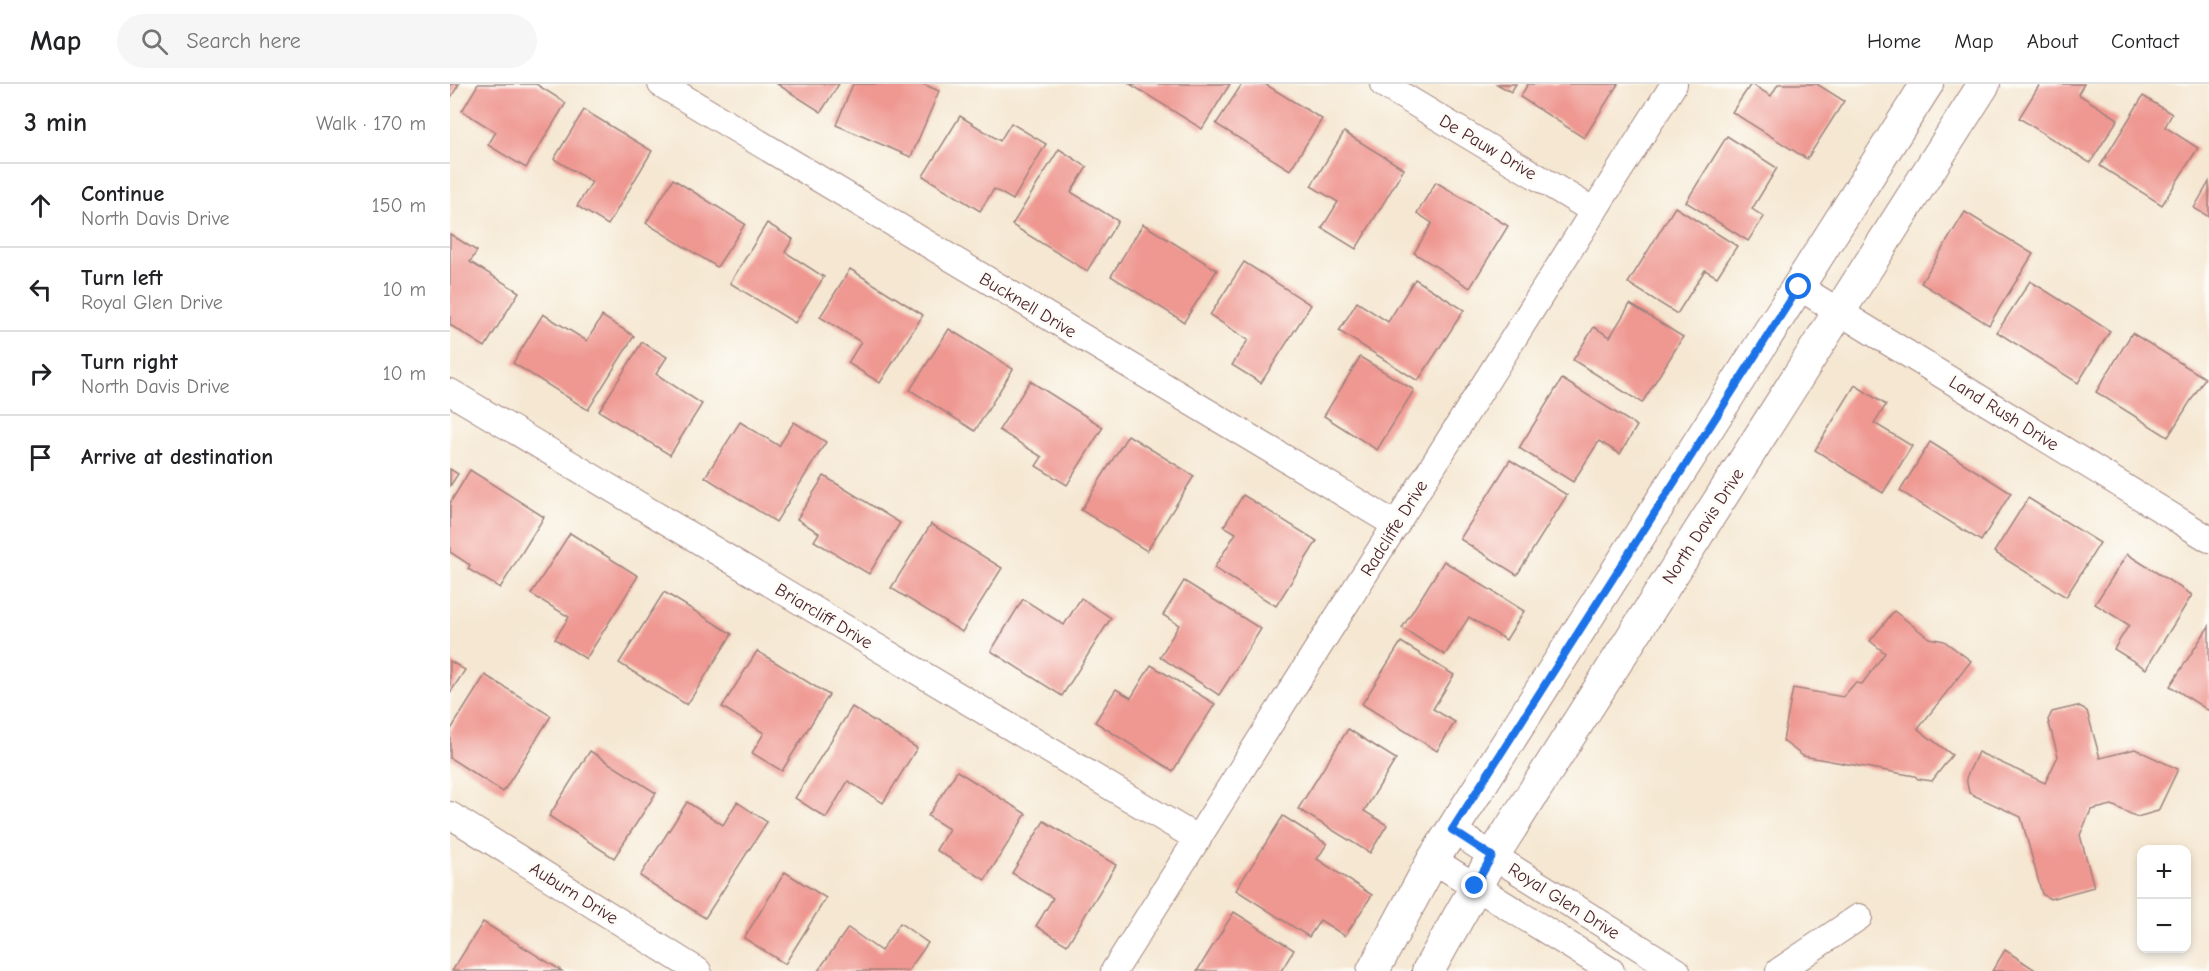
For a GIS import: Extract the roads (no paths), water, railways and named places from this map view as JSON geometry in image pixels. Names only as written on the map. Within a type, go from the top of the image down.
[{"type":"street","name":"Bucknell Drive","points":[[661,84],[1396,525]]},
{"type":"street","name":"De Pauw Drive","points":[[1383,84],[1594,211]]},
{"type":"street","name":"Radcliffe Drive","points":[[1114,971],[1674,84]]},
{"type":"street","points":[[1373,971],[1433,860],[1927,84]]},
{"type":"street","name":"North Davis Drive","points":[[1428,971],[1492,856],[1984,84]]},
{"type":"street","name":"Land Rush Drive","points":[[1799,287],[2209,539]]},
{"type":"street","name":"Briarcliff Drive","points":[[450,392],[1198,839]]},
{"type":"street","name":"Auburn Drive","points":[[450,815],[698,971]]},
{"type":"street","name":"Royal Glen Drive","points":[[1452,830],[1677,971]]},
{"type":"street","name":"Royal Glen Drive","points":[[1433,860],[1611,971]]},
{"type":"street","points":[[1779,971],[1859,917]]}]
